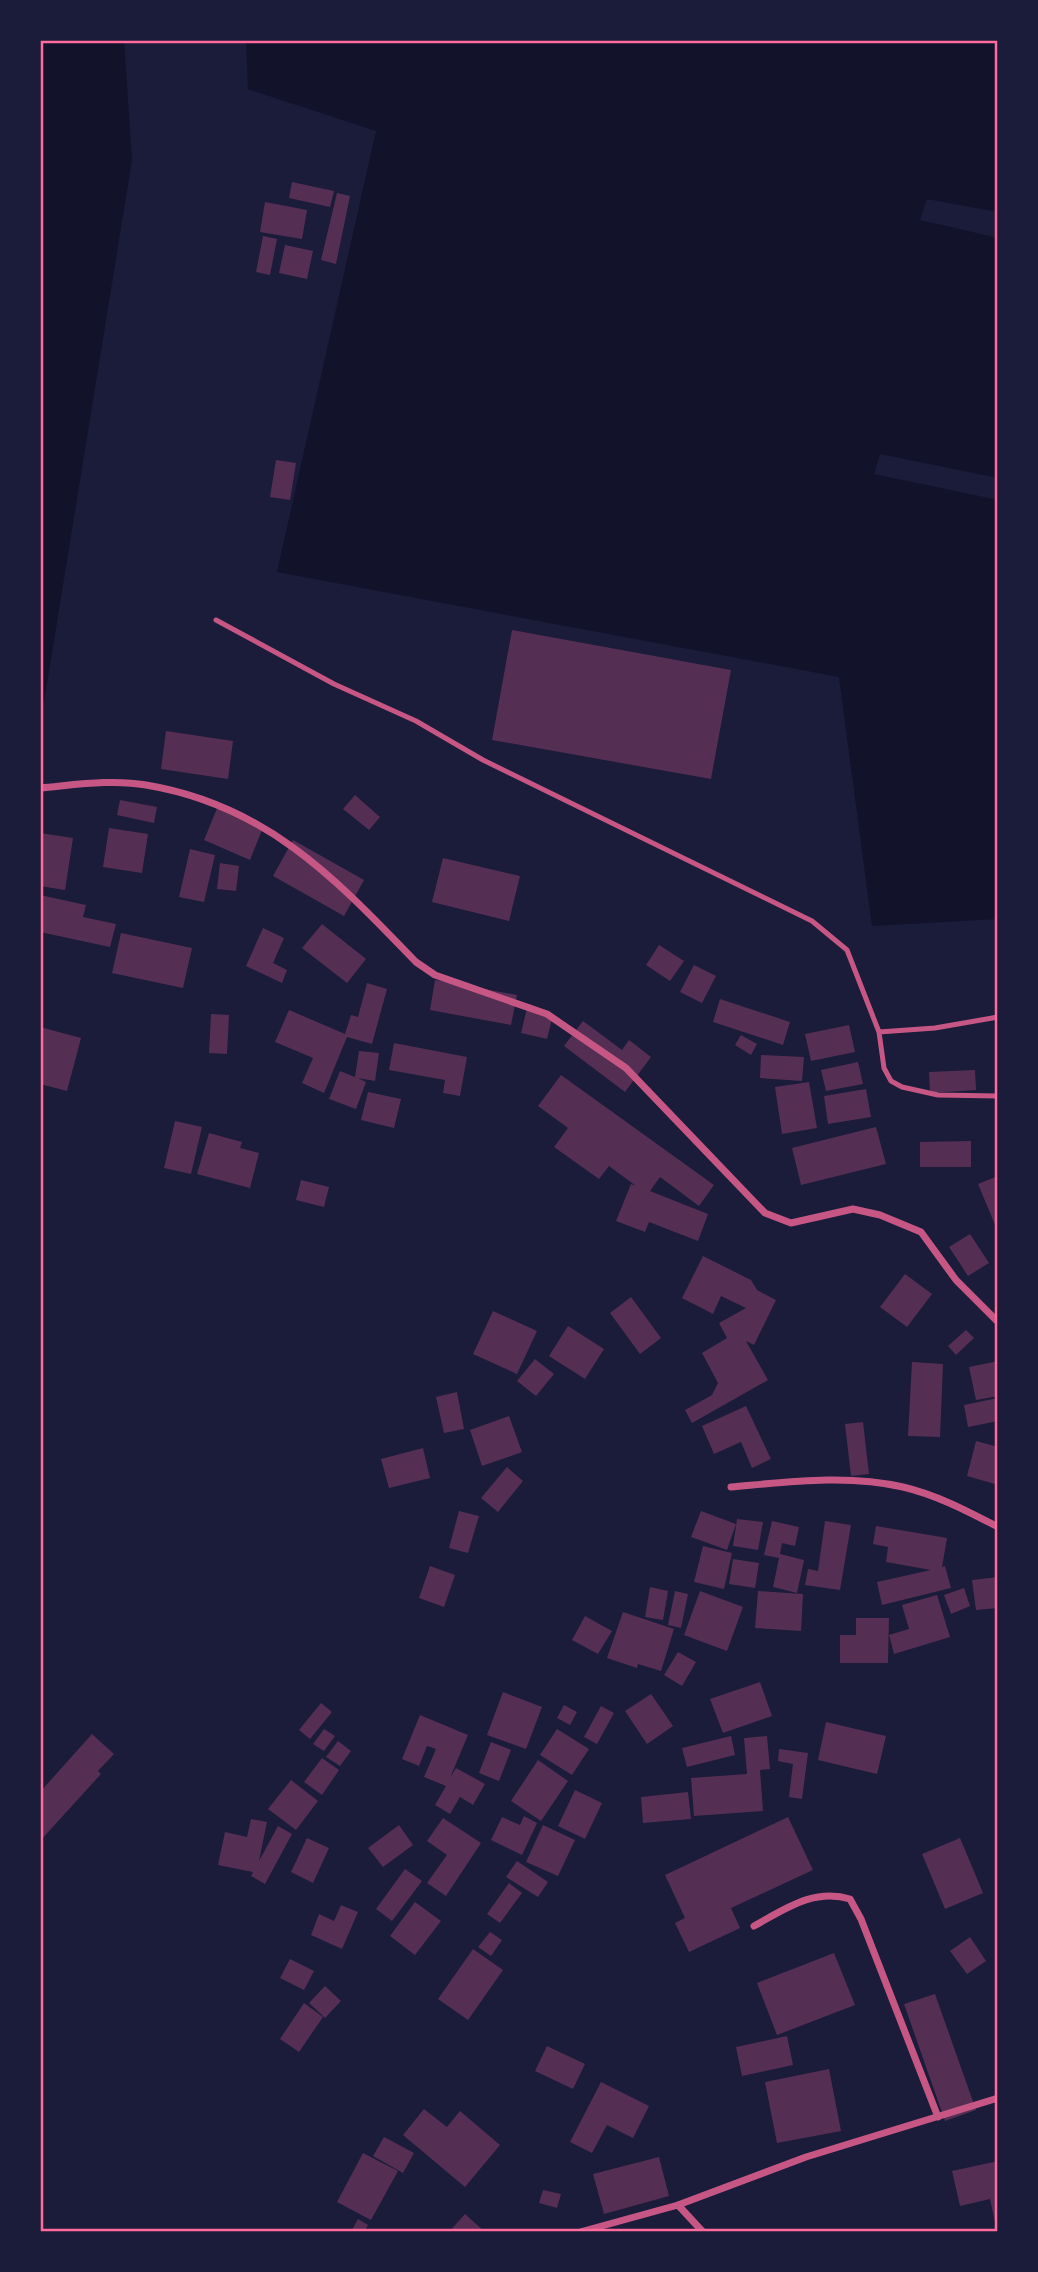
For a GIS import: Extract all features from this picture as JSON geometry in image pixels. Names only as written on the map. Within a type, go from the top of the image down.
[{"type":"street","points":[[40,788],[98,783],[145,785],[194,797],[249,820],[313,859],[416,962],[435,975],[547,1014],[626,1068],[765,1213],[791,1223],[853,1209],[880,1215],[921,1232],[956,1280],[998,1322]]},
{"type":"street","points":[[731,1487],[820,1481],[856,1481],[903,1487],[949,1502],[998,1527]]},
{"type":"street","points":[[754,1926],[800,1901],[832,1894],[850,1899],[861,1919],[939,2117]]},
{"type":"street","points":[[580,2232],[678,2205],[806,2157],[998,2098]]},
{"type":"street","points":[[678,2205],[703,2232]]},
{"type":"lane","points":[[216,620],[334,684],[416,721],[483,760],[812,921],[847,950],[879,1032],[884,1068],[891,1081],[902,1087],[938,1095],[998,1096]]},
{"type":"lane","points":[[879,1032],[934,1028],[998,1017]]},
{"type":"shaded area","points":[[40,40],[124,40],[132,160],[44,702],[40,702]]},
{"type":"shaded area","points":[[246,40],[998,40],[998,212],[927,199],[920,220],[998,238],[998,478],[880,454],[874,474],[998,500],[998,919],[872,926],[839,677],[277,572],[376,131],[248,89]]},
{"type":"building","points":[[292,182],[334,191],[330,207],[289,198]]},
{"type":"building","points":[[337,193],[350,196],[336,264],[321,260]]},
{"type":"building","points":[[265,202],[307,210],[302,239],[260,232]]},
{"type":"building","points":[[263,236],[277,239],[270,275],[256,272]]},
{"type":"building","points":[[285,245],[313,251],[307,279],[279,273]]},
{"type":"building","points":[[276,460],[296,463],[290,500],[270,497]]},
{"type":"building","points":[[512,630],[731,670],[711,779],[492,740]]},
{"type":"building","points":[[166,731],[233,741],[228,779],[161,769]]},
{"type":"building","points":[[355,795],[380,817],[369,830],[343,809]]},
{"type":"building","points":[[120,800],[157,807],[154,823],[117,815]]},
{"type":"building","points":[[218,806],[264,825],[250,860],[204,840]]},
{"type":"building","points":[[109,828],[148,834],[142,873],[103,867]]},
{"type":"building","points":[[40,833],[73,838],[65,890],[40,886]]},
{"type":"building","points":[[293,840],[364,880],[344,916],[273,876]]},
{"type":"building","points":[[190,849],[215,855],[204,902],[179,897]]},
{"type":"building","points":[[443,858],[520,876],[509,921],[432,902]]},
{"type":"building","points":[[220,863],[239,866],[236,891],[217,889]]},
{"type":"building","points":[[40,895],[86,905],[83,917],[116,924],[110,947],[40,932]]},
{"type":"building","points":[[322,924],[366,959],[347,983],[302,948]]},
{"type":"building","points":[[263,928],[284,938],[273,963],[287,970],[282,983],[246,966]]},
{"type":"building","points":[[121,933],[192,948],[183,988],[112,973]]},
{"type":"building","points":[[659,945],[684,961],[670,981],[646,965]]},
{"type":"building","points":[[694,965],[716,976],[702,1003],[680,992]]},
{"type":"building","points":[[435,980],[517,995],[511,1025],[430,1010]]},
{"type":"building","points":[[367,983],[387,989],[372,1044],[347,1037],[324,1093],[302,1083],[313,1058],[275,1042],[289,1010],[345,1034],[351,1015],[358,1017]]},
{"type":"building","points":[[720,999],[790,1022],[783,1045],[713,1022]]},
{"type":"building","points":[[527,1008],[553,1015],[547,1039],[521,1033]]},
{"type":"building","points":[[211,1014],[229,1015],[227,1054],[209,1053]]},
{"type":"building","points":[[583,1021],[622,1050],[629,1040],[651,1057],[625,1092],[564,1046]]},
{"type":"building","points":[[849,1025],[855,1052],[811,1061],[805,1034]]},
{"type":"building","points":[[40,1027],[81,1038],[67,1091],[40,1084]]},
{"type":"building","points":[[741,1035],[757,1044],[751,1055],[735,1045]]},
{"type":"building","points":[[394,1043],[467,1057],[460,1096],[443,1093],[445,1080],[389,1070]]},
{"type":"building","points":[[359,1051],[379,1053],[375,1081],[358,1078],[366,1082],[356,1109],[329,1099],[340,1071],[355,1077]]},
{"type":"building","points":[[761,1055],[804,1057],[802,1081],[760,1078]]},
{"type":"building","points":[[858,1062],[863,1084],[826,1091],[821,1070]]},
{"type":"building","points":[[975,1070],[976,1090],[930,1093],[929,1072]]},
{"type":"building","points":[[561,1075],[714,1185],[699,1206],[660,1177],[650,1191],[708,1214],[698,1241],[649,1222],[645,1232],[616,1221],[631,1184],[636,1186],[609,1166],[599,1179],[554,1147],[568,1128],[538,1106]]},
{"type":"building","points":[[809,1082],[817,1128],[782,1134],[775,1087]]},
{"type":"building","points":[[866,1089],[871,1117],[828,1124],[824,1096]]},
{"type":"building","points":[[368,1092],[401,1099],[394,1128],[361,1120]]},
{"type":"building","points":[[175,1121],[202,1127],[191,1174],[164,1168]]},
{"type":"building","points":[[876,1127],[886,1164],[801,1185],[792,1148]]},
{"type":"building","points":[[209,1133],[242,1142],[240,1148],[259,1153],[250,1188],[197,1174]]},
{"type":"building","points":[[971,1141],[971,1167],[920,1167],[920,1142]]},
{"type":"building","points":[[998,1176],[998,1232],[978,1184]]},
{"type":"building","points":[[301,1180],[329,1187],[324,1207],[296,1200]]},
{"type":"building","points":[[970,1234],[989,1263],[968,1276],[949,1247]]},
{"type":"building","points":[[703,1256],[751,1280],[757,1290],[776,1300],[754,1345],[746,1341],[768,1380],[692,1423],[685,1410],[712,1395],[718,1383],[702,1353],[727,1338],[719,1323],[746,1308],[721,1296],[713,1314],[682,1298]]},
{"type":"building","points":[[905,1274],[932,1294],[907,1327],[880,1307]]},
{"type":"building","points":[[631,1297],[661,1338],[640,1354],[610,1313]]},
{"type":"building","points":[[493,1311],[537,1331],[517,1374],[473,1354]]},
{"type":"building","points":[[568,1326],[604,1349],[585,1379],[549,1356]]},
{"type":"building","points":[[966,1330],[974,1338],[956,1355],[948,1346]]},
{"type":"building","points":[[535,1359],[554,1374],[536,1396],[517,1381]]},
{"type":"building","points":[[998,1361],[998,1396],[976,1400],[969,1367]]},
{"type":"building","points":[[912,1362],[943,1364],[940,1437],[908,1436]]},
{"type":"building","points":[[457,1392],[464,1429],[444,1433],[436,1397]]},
{"type":"building","points":[[998,1398],[998,1421],[968,1427],[964,1405]]},
{"type":"building","points":[[746,1406],[771,1459],[752,1468],[741,1442],[714,1454],[702,1426]]},
{"type":"building","points":[[509,1416],[522,1452],[482,1466],[470,1430]]},
{"type":"building","points":[[863,1422],[869,1474],[851,1476],[845,1424]]},
{"type":"building","points":[[976,1441],[998,1447],[998,1485],[967,1476]]},
{"type":"building","points":[[423,1448],[430,1478],[389,1488],[381,1459]]},
{"type":"building","points":[[507,1467],[523,1481],[498,1512],[481,1498]]},
{"type":"building","points":[[459,1511],[479,1516],[468,1553],[449,1548]]},
{"type":"building","points":[[701,1511],[736,1524],[727,1550],[691,1537]]},
{"type":"building","points":[[737,1519],[763,1522],[758,1550],[733,1546]]},
{"type":"building","points":[[772,1521],[799,1527],[795,1546],[782,1543],[780,1554],[804,1560],[797,1593],[773,1587],[779,1558],[764,1555]]},
{"type":"building","points":[[825,1521],[851,1525],[840,1590],[805,1585],[808,1569],[818,1571]]},
{"type":"building","points":[[876,1526],[947,1538],[942,1567],[945,1566],[951,1588],[882,1605],[877,1582],[931,1570],[886,1562],[888,1547],[873,1544]]},
{"type":"building","points":[[703,1546],[732,1553],[724,1589],[694,1582]]},
{"type":"building","points":[[733,1559],[759,1563],[755,1588],[729,1584]]},
{"type":"building","points":[[430,1566],[455,1575],[444,1607],[419,1598]]},
{"type":"building","points":[[998,1577],[998,1608],[976,1610],[972,1580]]},
{"type":"building","points":[[650,1587],[668,1591],[663,1620],[645,1617]]},
{"type":"building","points":[[964,1588],[970,1606],[951,1614],[944,1595]]},
{"type":"building","points":[[675,1591],[688,1594],[681,1628],[668,1625]]},
{"type":"building","points":[[700,1591],[743,1607],[727,1651],[684,1635]]},
{"type":"building","points":[[758,1591],[803,1594],[801,1631],[755,1628]]},
{"type":"building","points":[[937,1595],[950,1637],[894,1654],[889,1635],[909,1629],[902,1605]]},
{"type":"building","points":[[623,1612],[674,1629],[661,1671],[638,1664],[637,1668],[607,1658]]},
{"type":"building","points":[[585,1616],[612,1631],[598,1654],[572,1640]]},
{"type":"building","points":[[856,1618],[889,1618],[888,1663],[840,1663],[840,1635],[856,1635]]},
{"type":"building","points":[[678,1652],[696,1662],[682,1686],[664,1675]]},
{"type":"building","points":[[760,1682],[772,1716],[723,1733],[710,1699]]},
{"type":"building","points":[[503,1692],[542,1707],[526,1749],[487,1735]]},
{"type":"building","points":[[651,1694],[673,1726],[647,1744],[625,1711]]},
{"type":"building","points":[[321,1703],[332,1712],[310,1739],[299,1730]]},
{"type":"building","points":[[564,1705],[577,1712],[570,1725],[557,1718]]},
{"type":"building","points":[[601,1706],[614,1713],[597,1744],[584,1737]]},
{"type":"building","points":[[420,1715],[468,1735],[450,1778],[456,1768],[485,1784],[473,1805],[460,1797],[450,1814],[435,1805],[446,1786],[424,1777],[436,1749],[427,1746],[419,1766],[402,1759]]},
{"type":"building","points":[[826,1722],[886,1736],[877,1774],[818,1760]]},
{"type":"building","points":[[324,1729],[335,1736],[324,1751],[313,1744]]},
{"type":"building","points":[[557,1729],[589,1749],[572,1775],[540,1755]]},
{"type":"building","points":[[92,1734],[114,1754],[98,1771],[101,1774],[40,1841],[40,1792]]},
{"type":"building","points":[[731,1736],[735,1755],[687,1767],[682,1748]]},
{"type":"building","points":[[767,1736],[770,1769],[760,1770],[763,1811],[694,1816],[691,1778],[747,1774],[744,1738]]},
{"type":"building","points":[[338,1741],[351,1751],[340,1766],[326,1757]]},
{"type":"building","points":[[491,1742],[511,1750],[499,1781],[479,1773]]},
{"type":"building","points":[[779,1749],[808,1753],[802,1799],[789,1797],[793,1764],[778,1761]]},
{"type":"building","points":[[322,1758],[339,1770],[322,1795],[304,1782]]},
{"type":"building","points":[[538,1760],[568,1781],[541,1821],[511,1801]]},
{"type":"building","points":[[291,1780],[318,1801],[296,1830],[268,1809]]},
{"type":"building","points":[[575,1790],[602,1803],[585,1839],[558,1826]]},
{"type":"building","points":[[688,1792],[691,1819],[643,1823],[641,1797]]},
{"type":"building","points":[[524,1816],[537,1823],[522,1855],[491,1840],[502,1817],[520,1825]]},
{"type":"building","points":[[788,1817],[813,1870],[731,1908],[740,1928],[689,1952],[675,1923],[685,1918],[665,1875]]},
{"type":"building","points":[[443,1818],[481,1843],[446,1896],[427,1883],[447,1855],[427,1841]]},
{"type":"building","points":[[251,1819],[267,1822],[259,1861],[278,1826],[292,1834],[265,1884],[251,1876],[253,1872],[218,1865],[225,1832],[247,1837]]},
{"type":"building","points":[[399,1825],[413,1845],[383,1867],[368,1848]]},
{"type":"building","points":[[543,1825],[575,1840],[558,1876],[526,1862]]},
{"type":"building","points":[[307,1838],[329,1848],[313,1883],[291,1872]]},
{"type":"building","points":[[960,1838],[983,1893],[945,1909],[922,1854]]},
{"type":"building","points":[[517,1861],[548,1882],[538,1897],[506,1877]]},
{"type":"building","points":[[405,1869],[422,1881],[392,1921],[376,1909]]},
{"type":"building","points":[[509,1883],[522,1893],[500,1923],[487,1914]]},
{"type":"building","points":[[415,1902],[441,1921],[415,1955],[390,1936]]},
{"type":"building","points":[[341,1905],[358,1912],[342,1949],[311,1935],[319,1914],[334,1921]]},
{"type":"building","points":[[490,1932],[502,1940],[491,1956],[478,1947]]},
{"type":"building","points":[[970,1937],[986,1961],[967,1974],[950,1951]]},
{"type":"building","points":[[473,1949],[503,1970],[468,2020],[438,1999]]},
{"type":"building","points":[[834,1953],[855,2005],[777,2035],[757,1983]]},
{"type":"building","points":[[290,1959],[314,1971],[304,1990],[280,1978]]},
{"type":"building","points":[[325,1986],[341,2001],[325,2018],[309,2003]]},
{"type":"building","points":[[935,1994],[976,2110],[945,2121],[904,2004]]},
{"type":"building","points":[[304,2003],[323,2017],[299,2052],[280,2039]]},
{"type":"building","points":[[787,2036],[793,2065],[742,2076],[736,2047]]},
{"type":"building","points":[[547,2046],[585,2064],[573,2089],[535,2071]]},
{"type":"building","points":[[829,2069],[841,2131],[777,2143],[765,2082]]},
{"type":"building","points":[[601,2082],[649,2106],[633,2138],[607,2125],[592,2153],[570,2142]]},
{"type":"building","points":[[424,2109],[447,2127],[460,2111],[500,2145],[465,2187],[403,2135]]},
{"type":"building","points":[[384,2137],[414,2153],[403,2173],[373,2156]]},
{"type":"building","points":[[363,2153],[398,2171],[371,2220],[337,2202]]},
{"type":"building","points":[[659,2157],[669,2196],[604,2214],[593,2174]]},
{"type":"building","points":[[998,2161],[998,2221],[995,2222],[990,2199],[960,2206],[952,2171]]},
{"type":"building","points":[[543,2190],[561,2194],[557,2208],[539,2203]]},
{"type":"building","points":[[465,2214],[485,2232],[449,2232]]},
{"type":"building","points":[[358,2219],[368,2225],[364,2232],[351,2232]]}]
